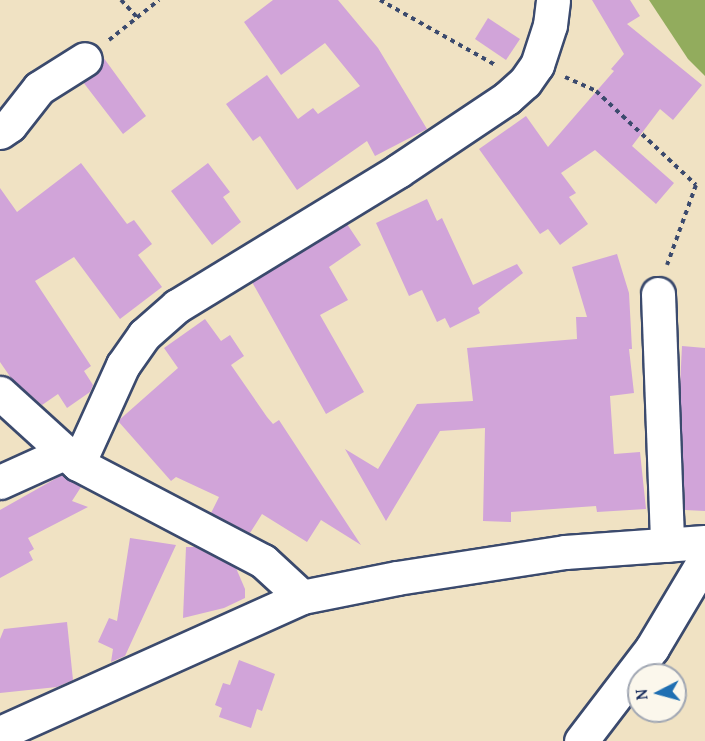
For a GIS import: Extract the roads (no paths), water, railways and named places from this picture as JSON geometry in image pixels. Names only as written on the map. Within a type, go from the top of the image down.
[{"type":"street","points":[[0,482],[72,458],[123,365],[144,335],[177,306],[464,129],[531,74],[550,25],[553,0]]},
{"type":"street","points":[[0,132],[10,125],[39,88],[85,59]]},
{"type":"street","points":[[658,294],[667,545]]},
{"type":"street","points":[[0,393],[72,458],[263,561],[302,597]]},
{"type":"street","points":[[0,733],[302,597],[398,578],[565,552],[705,542]]},
{"type":"street","points":[[580,741],[652,648],[705,559]]}]
